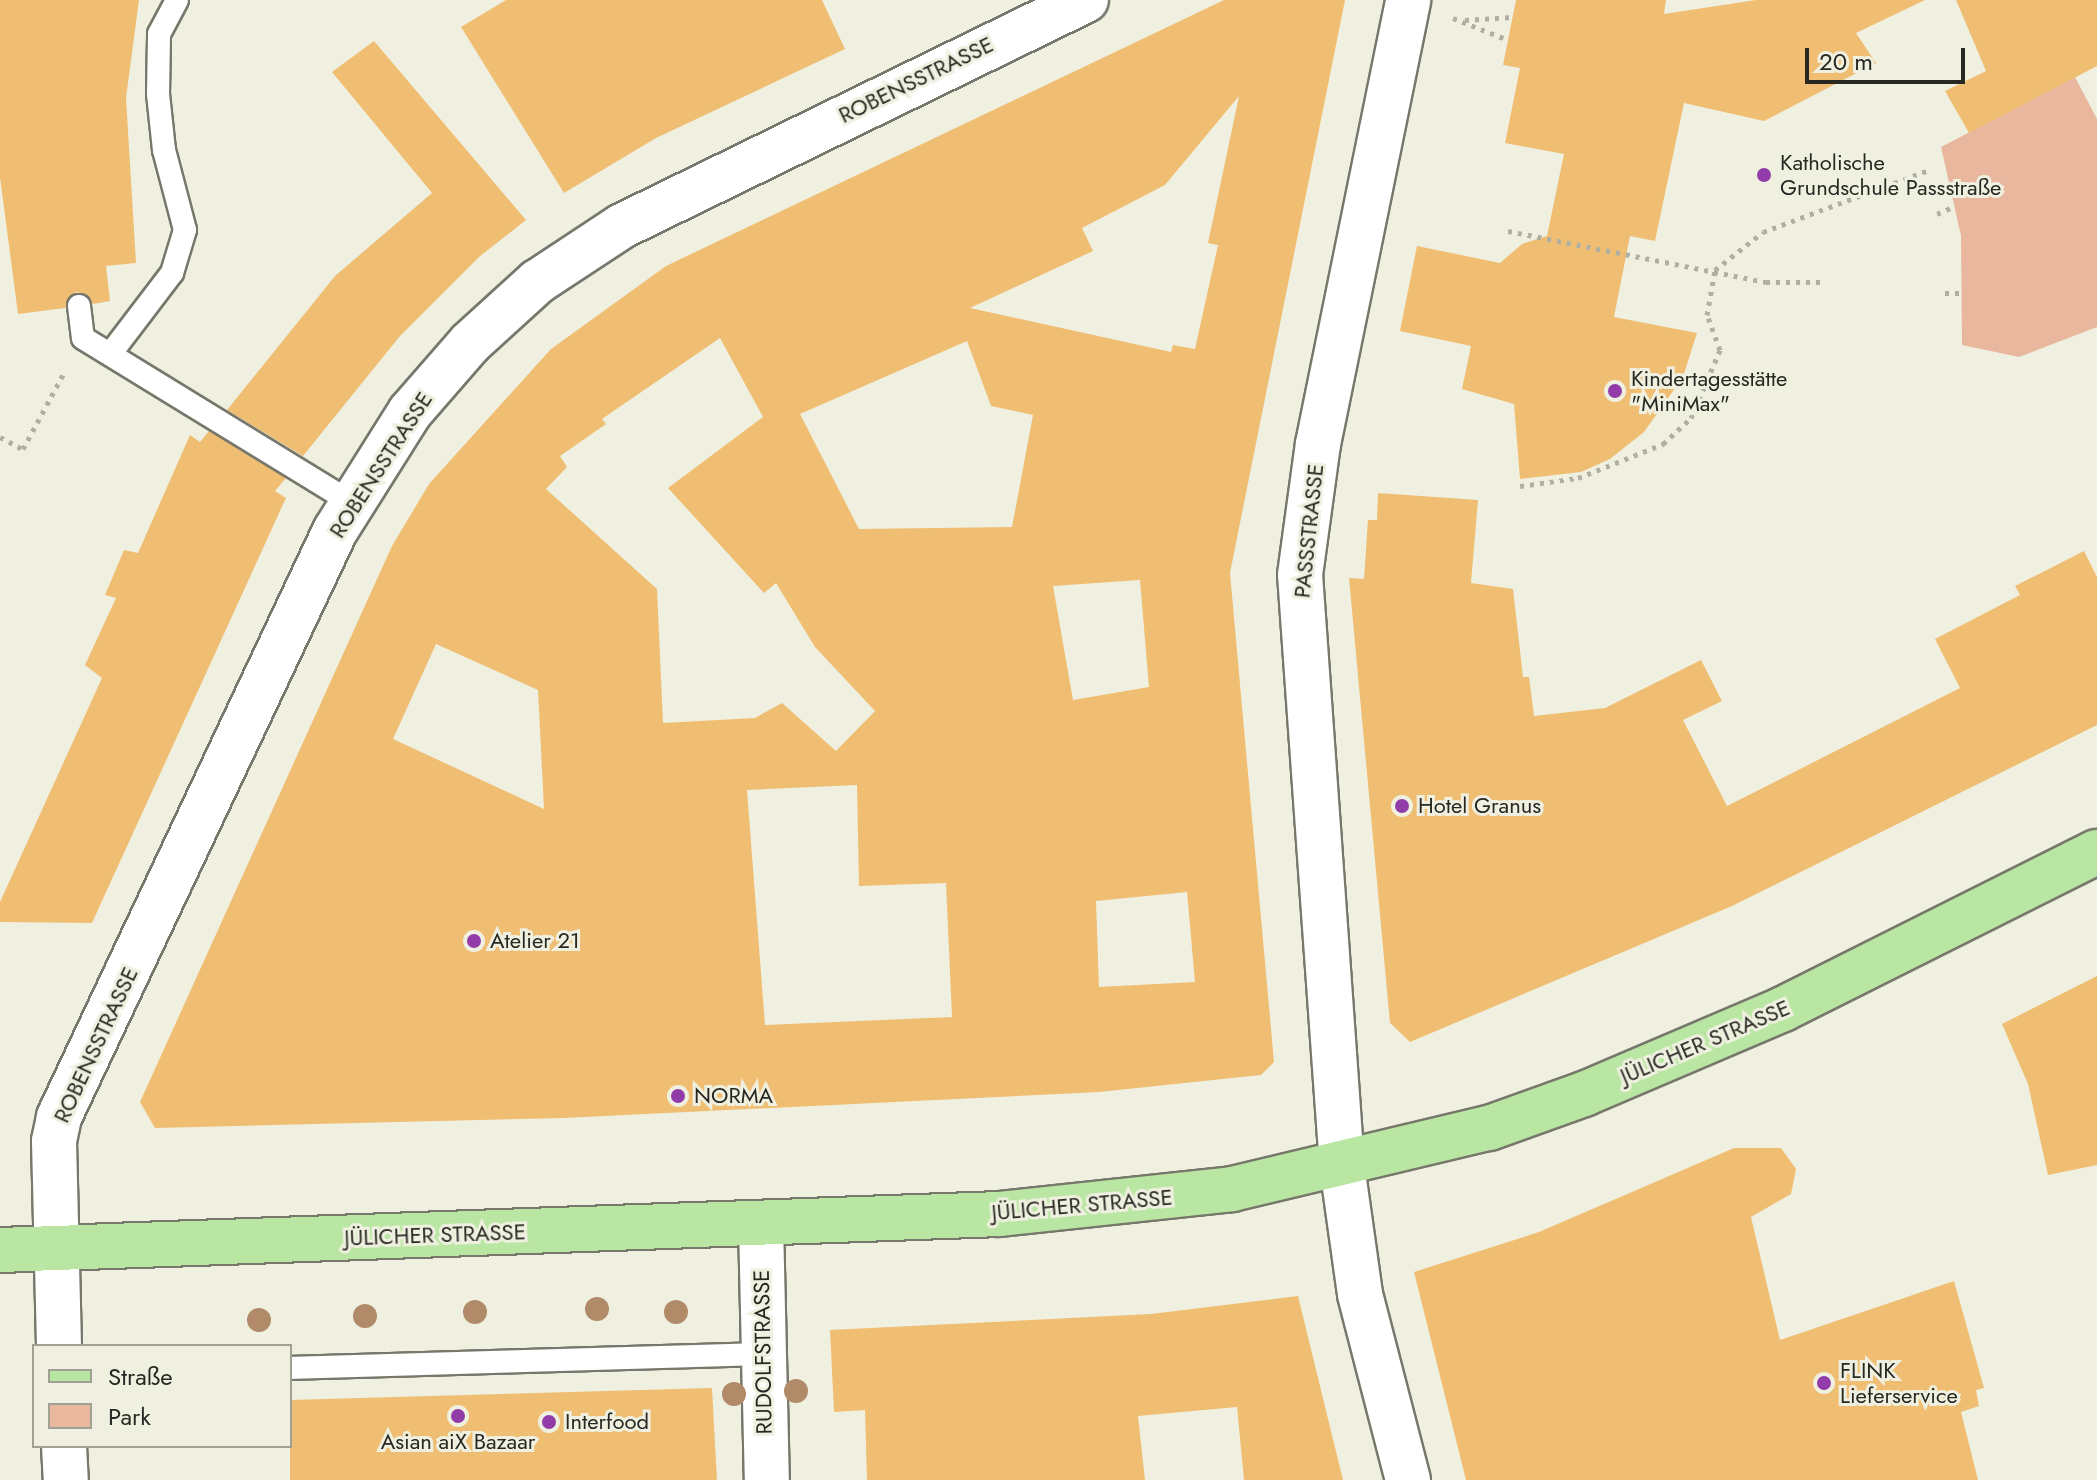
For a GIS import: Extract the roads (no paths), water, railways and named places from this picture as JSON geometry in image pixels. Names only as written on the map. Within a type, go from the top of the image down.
[{"type":"main road","name":"JÜLICHER STRASSE","points":[[0,1250],[999,1214],[1232,1189],[1342,1166],[1489,1128],[1584,1094],[1783,1009],[2097,852]]},
{"type":"street","name":"ROBENSSTRASSE","points":[[59,1344],[54,1248],[54,1141],[59,1117],[351,502],[410,412],[470,343],[537,282],[622,226],[743,163],[1086,0]]},
{"type":"street","name":"PASSSTRASSE","points":[[1408,0],[1318,444],[1300,575],[1342,1166],[1360,1294],[1408,1480]]},
{"type":"street","name":"RUDOLFSTRASSE","points":[[761,1223],[761,1354],[767,1480]]},
{"type":"street","points":[[64,1448],[66,1480]]},
{"type":"lane","points":[[111,353],[172,273],[185,230],[164,150],[158,94],[159,34],[176,0]]},
{"type":"lane","points":[[79,306],[83,338],[351,502]]},
{"type":"lane","points":[[292,1368],[761,1354]]},
{"type":"place","name":"Katholische Grundschule Passstraße","points":[[1764,175]]},
{"type":"place","name":"Kindertagesstätte \"MiniMax\"","points":[[1615,391]]},
{"type":"place","name":"Hotel Granus","points":[[1402,806]]},
{"type":"place","name":"Atelier 21","points":[[474,941]]},
{"type":"place","name":"NORMA","points":[[678,1096]]},
{"type":"place","name":"FLINK Lieferservice","points":[[1824,1383]]},
{"type":"place","name":"Asian aiX Bazaar","points":[[458,1416]]},
{"type":"place","name":"Interfood","points":[[549,1422]]}]
